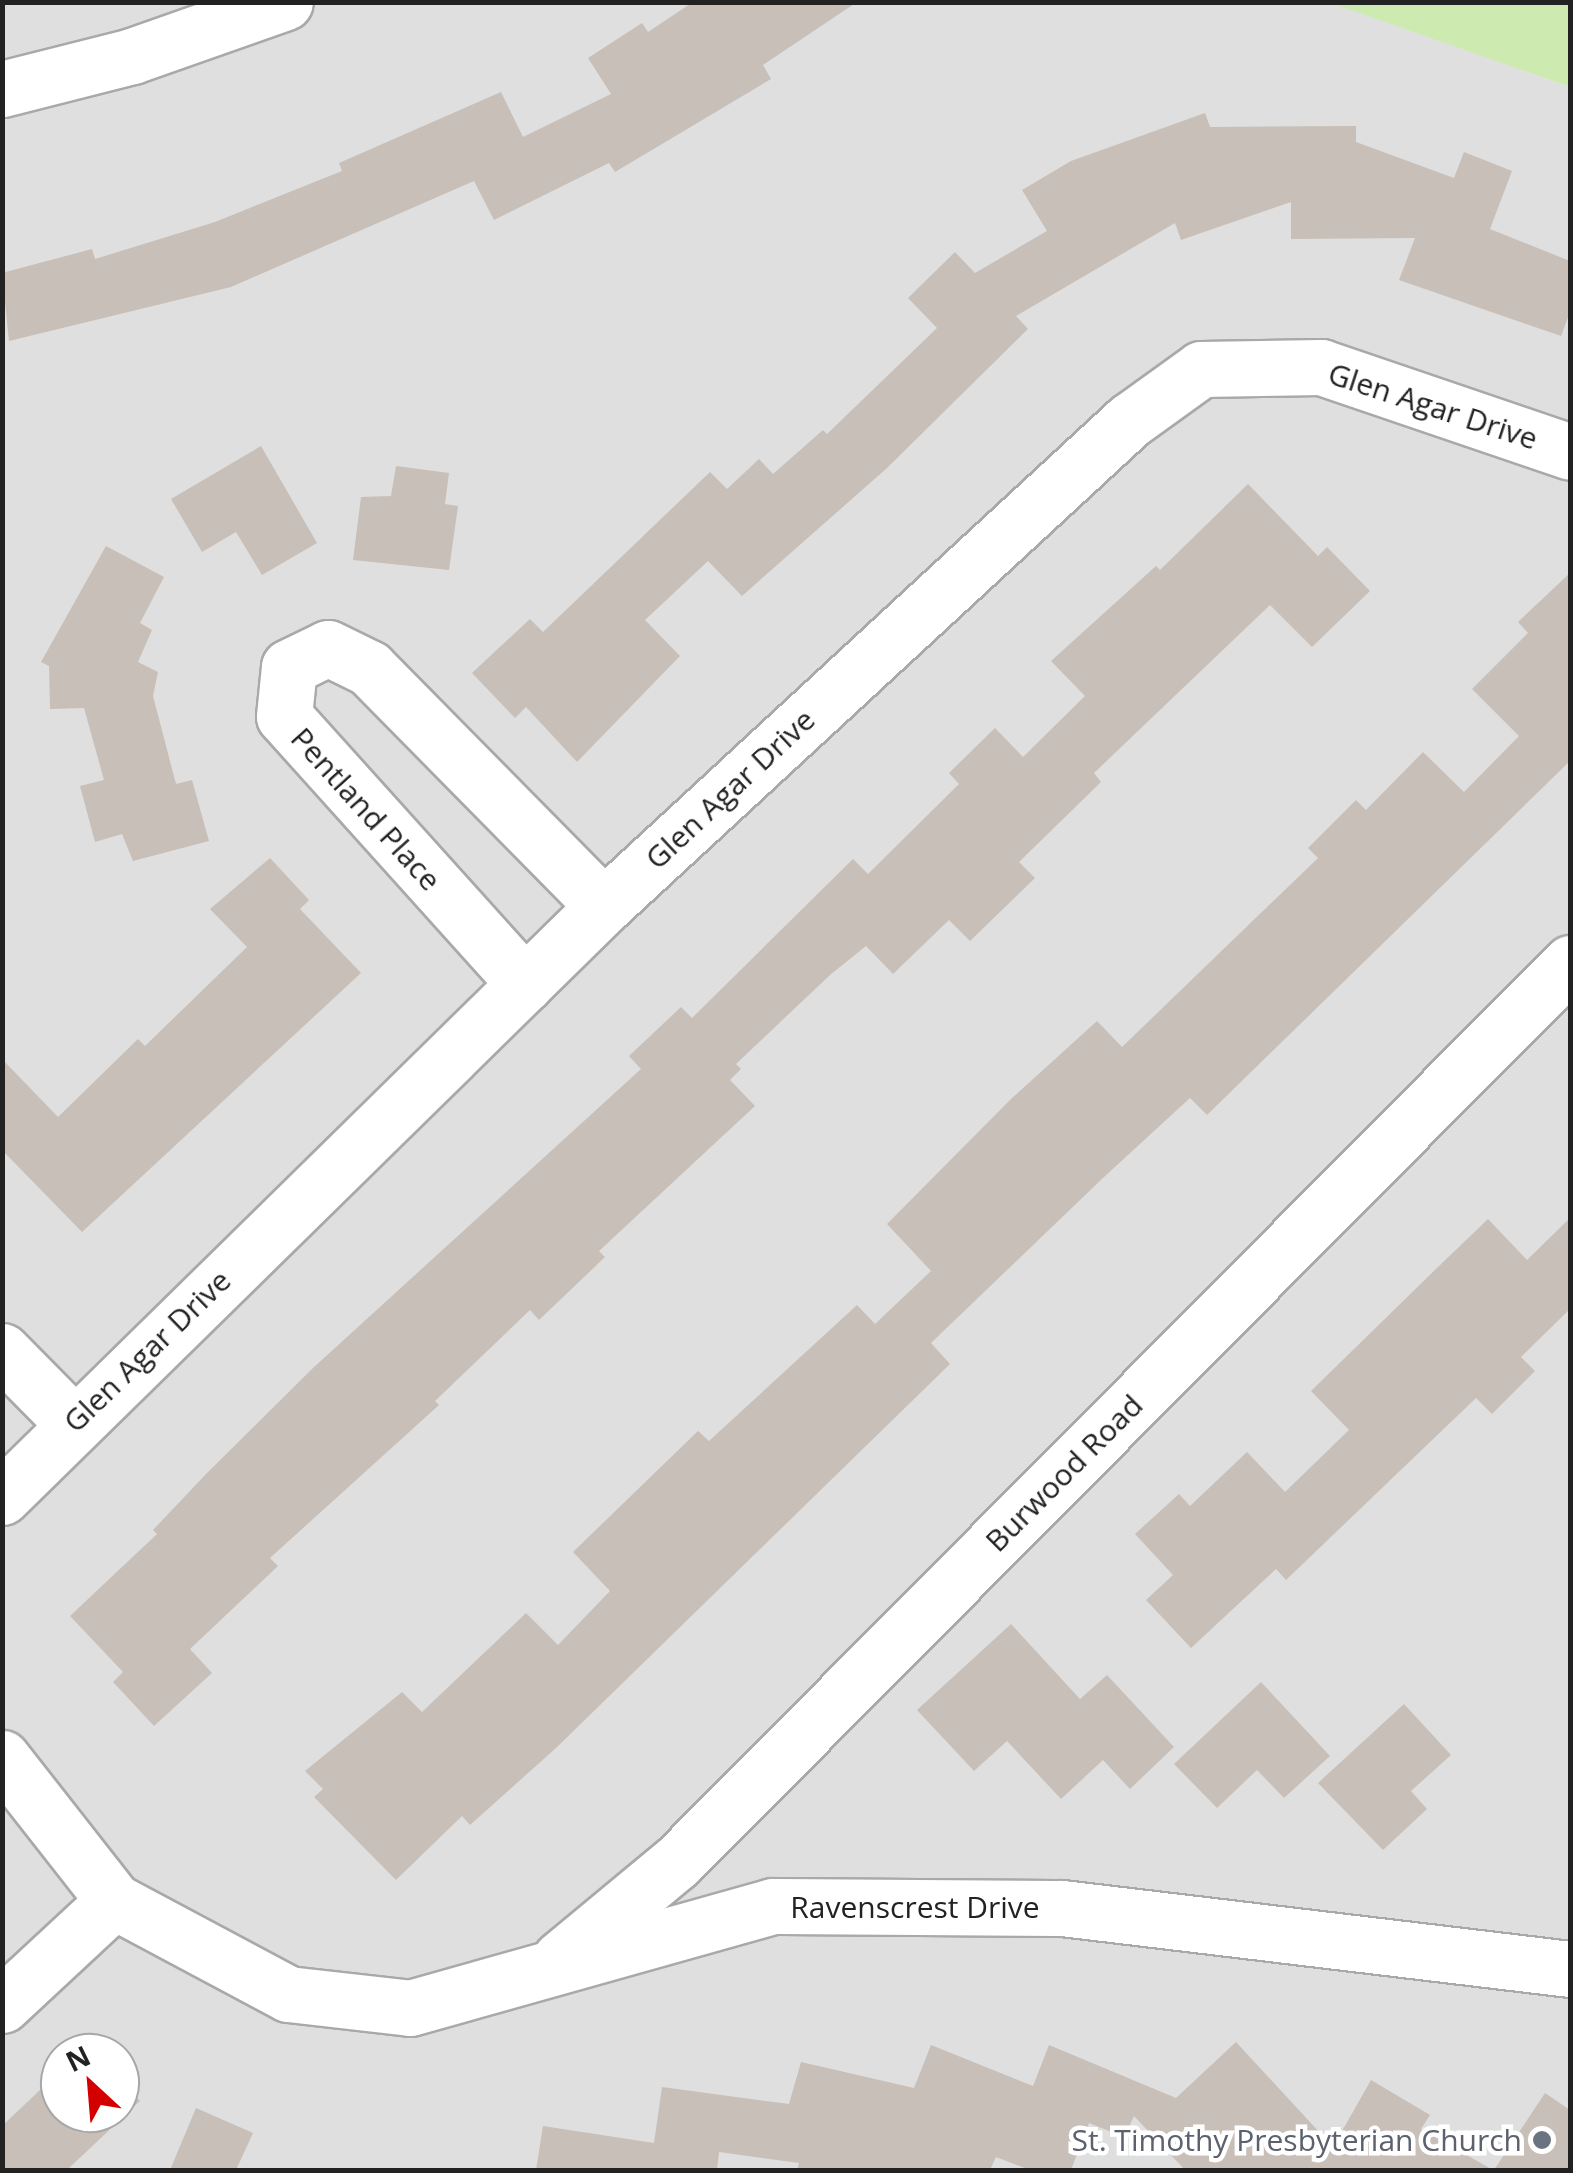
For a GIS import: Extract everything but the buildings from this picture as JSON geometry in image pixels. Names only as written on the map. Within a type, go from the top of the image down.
[{"type":"street","points":[[2,90],[132,56],[285,2]]},
{"type":"street","name":"Glen Agar Drive","points":[[2,1497],[72,1422],[604,906],[1129,422],[1201,369],[1321,368],[1570,452]]},
{"type":"street","name":"Pentland Place","points":[[526,984],[284,716],[288,667],[328,648],[370,668],[604,906]]},
{"type":"street","name":"Burwood Road","points":[[546,1971],[677,1862],[1570,963]]},
{"type":"street","points":[[2,1351],[72,1422]]},
{"type":"street","points":[[2,1758],[114,1902],[2,2006]]},
{"type":"street","name":"Ravenscrest Drive","points":[[114,1902],[288,1994],[410,2008],[773,1906],[1062,1908],[1570,1970]]},
{"type":"shaded area","points":[[1331,2],[1570,87],[1570,2170],[3,2170],[3,3]]},
{"type":"green space","points":[[1331,3],[1570,3],[1570,87]]},
{"type":"place","name":"St. Timothy Presbyterian Church","points":[[1542,2140]]}]
